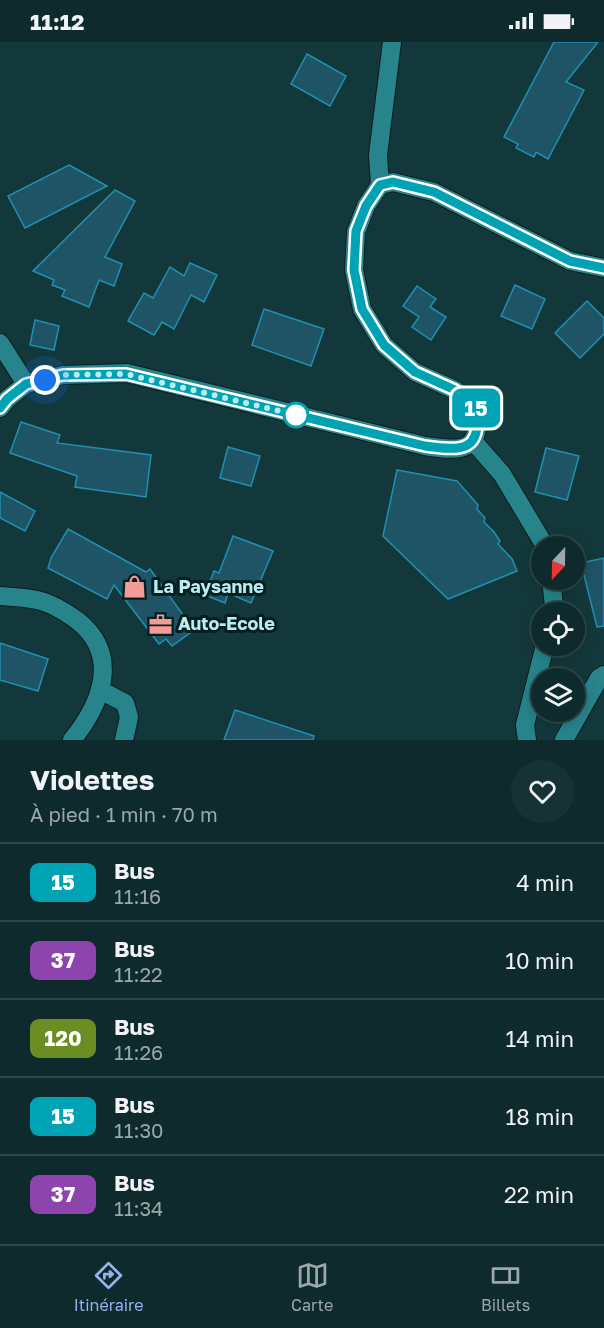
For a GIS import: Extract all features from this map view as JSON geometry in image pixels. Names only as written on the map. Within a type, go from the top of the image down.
[{"type":"street","points":[[0,408],[7,399],[26,384],[63,375],[126,374],[425,446],[452,450],[464,447],[473,441],[479,423],[476,407],[455,390],[415,372],[384,345],[362,309],[354,270],[356,231],[366,206],[380,185],[378,155],[392,42]]},
{"type":"street","points":[[380,185],[393,182],[434,192],[570,261],[604,268]]},
{"type":"street","points":[[0,343],[26,384]]},
{"type":"street","points":[[473,441],[501,474],[540,536]]},
{"type":"street","points":[[0,596],[39,600],[70,615],[85,627],[100,648],[104,665],[100,690],[83,726],[72,740]]},
{"type":"street","points":[[527,740],[525,725],[542,656]]},
{"type":"street","points":[[564,740],[599,678],[604,675]]},
{"type":"street","points":[[100,690],[125,703],[129,717],[124,740]]},
{"type":"building","points":[[554,42],[598,42],[566,82],[584,90],[548,159],[536,152],[534,157],[516,148],[518,144],[504,137]]},
{"type":"building","points":[[307,54],[346,76],[330,106],[291,84]]},
{"type":"building","points":[[69,165],[107,186],[25,228],[8,196]]},
{"type":"building","points":[[115,190],[135,201],[105,257],[122,264],[114,286],[99,280],[89,307],[62,296],[65,290],[52,285],[54,280],[33,271]]},
{"type":"building","points":[[190,263],[217,275],[204,302],[191,295],[174,329],[162,322],[154,335],[128,321],[144,293],[153,298],[170,267],[184,276]]},
{"type":"building","points":[[515,285],[545,299],[532,329],[501,316]]},
{"type":"building","points":[[417,286],[436,299],[430,307],[446,317],[431,340],[412,327],[419,317],[403,306]]},
{"type":"building","points":[[587,301],[604,318],[604,334],[580,358],[555,333]]},
{"type":"building","points":[[264,309],[324,329],[311,366],[252,345]]},
{"type":"building","points":[[35,320],[59,326],[54,350],[30,345]]},
{"type":"building","points":[[21,422],[60,435],[57,443],[151,455],[146,497],[75,487],[77,476],[10,453]]},
{"type":"building","points":[[228,447],[260,456],[251,486],[220,478]]},
{"type":"building","points":[[546,448],[579,456],[567,500],[535,492]]},
{"type":"building","points":[[397,470],[457,481],[478,505],[477,509],[485,518],[484,522],[494,532],[500,541],[498,544],[512,559],[517,571],[448,599],[383,536]]},
{"type":"building","points":[[0,492],[35,511],[25,531],[0,518]]},
{"type":"building","points":[[68,529],[146,572],[150,569],[194,630],[172,646],[166,639],[159,644],[114,585],[107,599],[48,568],[51,558]]},
{"type":"building","points":[[233,536],[273,551],[251,603],[228,593],[225,603],[205,595],[214,571],[219,573]]},
{"type":"building","points":[[604,558],[604,626],[597,627],[585,579],[585,562]]},
{"type":"building","points":[[0,643],[48,659],[38,691],[0,680]]},
{"type":"building","points":[[235,710],[314,736],[313,740],[224,740]]},
{"type":"bus line","name":"15","points":[[0,408],[7,399],[26,384],[63,375],[126,374],[425,446],[452,450],[464,447],[473,441],[479,423],[476,407],[455,390],[415,372],[384,345],[362,309],[354,270],[356,231],[366,206],[380,185],[393,182],[434,192],[570,261],[604,268]]},
{"type":"place","name":"La Paysanne","points":[[135,587]]},
{"type":"place","name":"Auto-Ecole","points":[[160,624]]},
{"type":"route","points":[[45,380],[63,375],[126,374],[296,415]]}]
